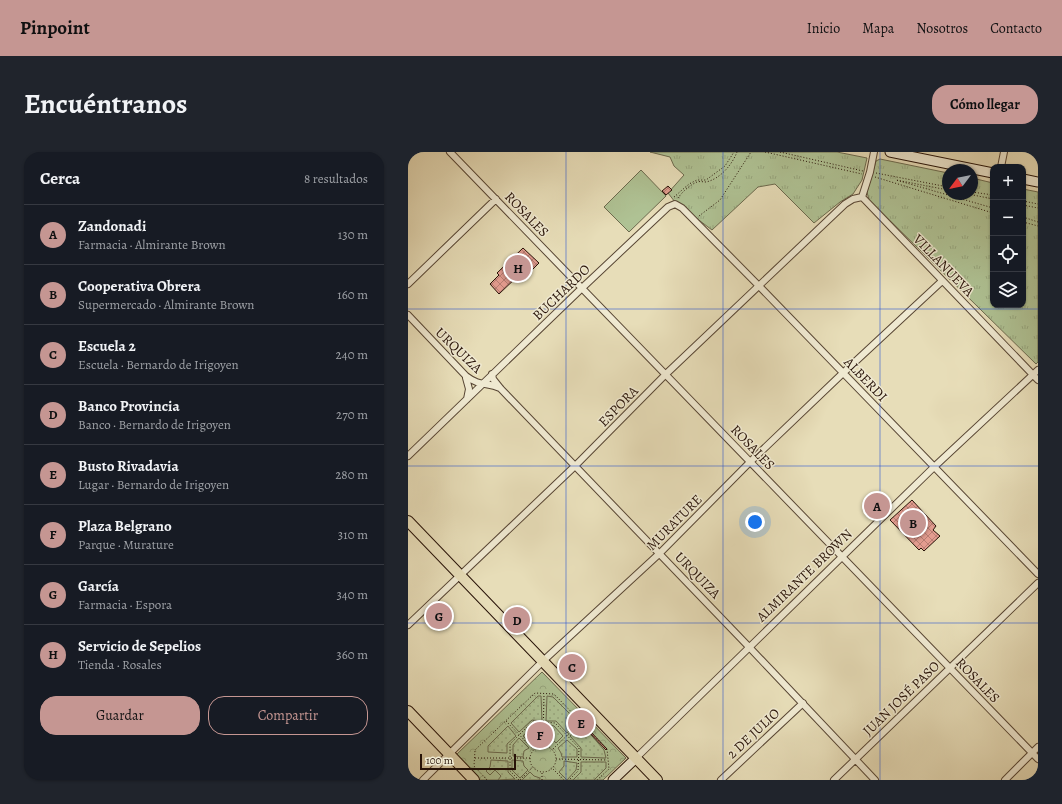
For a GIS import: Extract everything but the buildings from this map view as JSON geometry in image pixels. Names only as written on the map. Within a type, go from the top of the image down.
[{"type":"main road","points":[[890,152],[990,172]]},
{"type":"main road","points":[[1026,180],[1038,182]]},
{"type":"main road","points":[[408,521],[657,780]]},
{"type":"main road","points":[[408,711],[474,780]]},
{"type":"main road","name":"ALMIRANTE BROWN","points":[[613,780],[636,758]]},
{"type":"street","name":"ROSALES","points":[[450,152],[1038,759]]},
{"type":"street","points":[[862,198],[874,152]]},
{"type":"street","points":[[1002,164],[1004,152]]},
{"type":"street","name":"ESPORA","points":[[408,624],[576,466],[666,374],[845,204],[856,198],[862,198]]},
{"type":"street","name":"VILLANUEVA","points":[[862,198],[942,281],[1036,372],[1038,380]]},
{"type":"street","points":[[408,284],[496,199]]},
{"type":"street","name":"ALBERDI","points":[[674,204],[682,208],[759,286],[1038,574]]},
{"type":"street","name":"BUCHARDO","points":[[408,456],[582,288],[668,207],[674,204]]},
{"type":"street","name":"MURATURE","points":[[423,780],[543,661],[660,553],[750,462],[843,372],[942,281]]},
{"type":"street","name":"URQUIZA","points":[[408,315],[466,376],[476,383],[493,385],[501,389]]},
{"type":"street","name":"ALMIRANTE BROWN","points":[[636,758],[843,558],[934,467],[1036,372]]},
{"type":"street","name":"URQUIZA","points":[[492,374],[493,379],[501,389],[660,553],[875,780]]},
{"type":"street","points":[[466,376],[469,384],[467,399]]},
{"type":"street","name":"JUAN JOSÉ PASO","points":[[834,780],[1038,583]]},
{"type":"street","name":"2 DE JULIO","points":[[721,780],[802,703]]},
{"type":"street","points":[[1006,780],[1038,747]]},
{"type":"path","points":[[674,204],[671,200],[689,184],[697,180],[706,180],[725,166],[734,152]]},
{"type":"path","points":[[674,204],[680,194],[697,182],[707,182],[716,178],[728,168],[737,152]]},
{"type":"path","points":[[694,220],[720,200],[751,152]]},
{"type":"path","points":[[765,152],[868,176],[990,212]]},
{"type":"path","points":[[942,189],[896,180],[942,193]]},
{"type":"path","points":[[978,193],[990,195]]},
{"type":"path","points":[[978,196],[990,198]]},
{"type":"path","points":[[965,200],[990,207]]},
{"type":"path","points":[[1026,202],[1038,204]]},
{"type":"path","points":[[1026,206],[1038,208]]},
{"type":"path","points":[[1026,218],[1038,222]]},
{"type":"path","points":[[1026,223],[1038,226]]},
{"type":"path","points":[[487,780],[474,766],[475,750],[535,693],[554,694],[607,749],[609,769],[597,780]]},
{"type":"path","points":[[543,745],[544,693]]},
{"type":"path","points":[[506,720],[534,749]]},
{"type":"path","points":[[533,767],[519,780],[510,771],[510,744],[533,721],[555,723],[579,748],[578,771],[569,780]]},
{"type":"path","points":[[552,749],[581,722]]},
{"type":"path","points":[[543,745],[552,749],[555,753],[556,759],[556,762],[552,768],[547,772],[538,771],[533,767],[530,761],[534,749],[543,745]]},
{"type":"path","points":[[475,758],[530,758]]},
{"type":"path","points":[[556,759],[608,760]]},
{"type":"path","points":[[552,768],[564,780]]},
{"type":"path","points":[[542,772],[542,780]]},
{"type":"green space","points":[[650,152],[837,152],[867,158],[862,180],[853,194],[840,202],[814,223],[775,184],[758,187],[712,230],[675,202],[668,193],[684,175],[674,166],[670,157]]},
{"type":"green space","points":[[880,159],[942,172],[942,200],[978,200],[978,179],[990,182],[990,308],[1026,308],[1026,190],[1038,192],[1038,362],[1036,364],[869,200],[867,192],[876,161]]},
{"type":"green space","points":[[641,170],[666,196],[629,232],[604,207]]},
{"type":"green space","points":[[542,672],[626,758],[603,780],[480,780],[456,755]]},
{"type":"green space","points":[[538,696],[541,696],[542,721],[532,720],[519,732],[511,723]]},
{"type":"green space","points":[[547,696],[553,697],[573,717],[570,720],[575,725],[567,733],[556,721],[546,721]]},
{"type":"green space","points":[[534,724],[542,724],[542,740],[536,741],[532,745],[523,736]]},
{"type":"green space","points":[[547,724],[554,726],[563,736],[556,743],[552,739],[547,739]]},
{"type":"green space","points":[[508,726],[516,736],[507,744],[507,753],[488,752],[488,746]]},
{"type":"green space","points":[[577,729],[582,733],[586,729],[604,750],[606,758],[581,757],[581,748],[570,736]]},
{"type":"green space","points":[[519,738],[529,748],[524,751],[523,757],[513,756],[513,745]]},
{"type":"green space","points":[[567,740],[577,749],[577,757],[562,757],[558,748]]},
{"type":"green space","points":[[491,760],[508,761],[508,772],[515,779],[498,780],[501,776],[495,770],[490,775],[486,771],[490,767]]},
{"type":"green space","points":[[512,760],[523,761],[524,766],[528,770],[520,778],[512,770]]},
{"type":"green space","points":[[564,761],[577,763],[576,770],[567,780],[559,772],[564,766]]},
{"type":"green space","points":[[581,762],[606,762],[606,768],[594,780],[573,780],[581,772]]},
{"type":"green space","points":[[530,772],[534,776],[540,778],[539,780],[522,780]]},
{"type":"place","name":"Servicio de Sepelios","points":[[518,268]]},
{"type":"place","name":"Zandonadi","points":[[877,506]]},
{"type":"place","name":"Cooperativa Obrera","points":[[913,523]]},
{"type":"place","name":"García","points":[[439,616]]},
{"type":"place","name":"Banco Provincia","points":[[517,620]]},
{"type":"place","name":"Escuela 2","points":[[572,667]]},
{"type":"place","name":"Busto Rivadavia","points":[[581,723]]},
{"type":"place","name":"Plaza Belgrano","points":[[540,735]]}]
